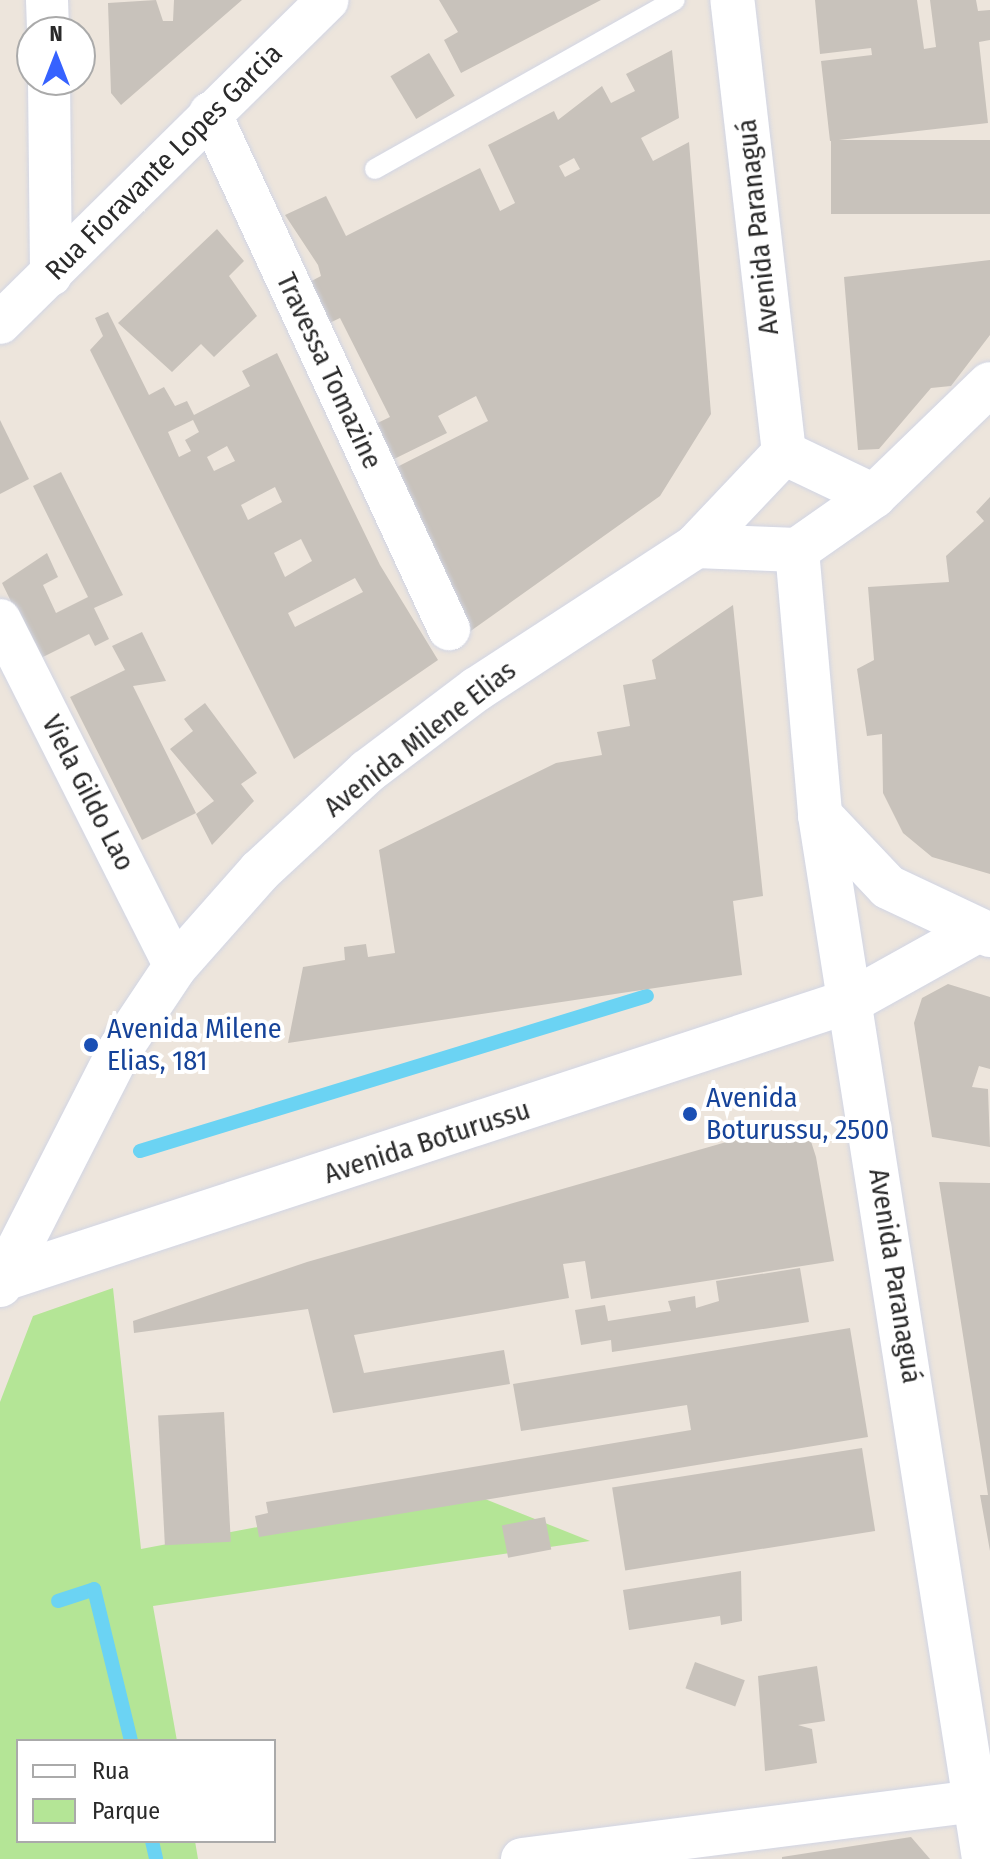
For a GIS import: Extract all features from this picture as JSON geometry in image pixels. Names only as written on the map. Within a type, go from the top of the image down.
[{"type":"main road","name":"Avenida Paranaguá","points":[[732,0],[784,453]]},
{"type":"main road","points":[[696,546],[797,550],[874,496],[990,384]]},
{"type":"main road","points":[[696,546],[784,453],[874,496]]},
{"type":"main road","name":"Avenida Milene Elias","points":[[1,1281],[121,1048],[175,967],[260,871],[368,771],[477,689],[696,546]]},
{"type":"main road","name":"Avenida Paranaguá","points":[[797,550],[820,815],[853,1000],[982,1804],[984,1859]]},
{"type":"main road","points":[[820,815],[888,887],[986,932]]},
{"type":"main road","name":"Avenida Boturussu","points":[[1,1281],[853,1000],[986,932]]},
{"type":"street","name":"Rua Fioravante Lopes Garcia","points":[[0,323],[328,0]]},
{"type":"street","points":[[49,96],[51,275]]},
{"type":"street","name":"Travessa Tomazine","points":[[210,113],[449,629]]},
{"type":"street","name":"Viela Gildo Lao","points":[[0,620],[175,967]]},
{"type":"street","points":[[522,1859],[982,1804]]},
{"type":"lane","points":[[375,169],[675,0]]},
{"type":"green space","points":[[113,1288],[141,1549],[460,1489],[590,1541],[153,1606],[177,1739],[16,1739],[16,1843],[195,1843],[198,1859],[0,1859],[0,1402],[33,1316]]},
{"type":"building","points":[[156,0],[163,21],[173,21],[174,0],[242,0],[121,105],[111,93],[108,3]]},
{"type":"building","points":[[439,0],[601,0],[461,73],[444,40],[458,32]]},
{"type":"building","points":[[815,0],[917,0],[924,49],[936,47],[930,0],[976,0],[978,11],[990,10],[990,40],[979,42],[988,123],[830,141],[821,61],[872,55],[871,48],[820,54]]},
{"type":"building","points":[[672,50],[679,118],[641,138],[653,161],[689,142],[711,414],[660,496],[465,635],[363,430],[390,417],[340,318],[321,327],[300,287],[321,276],[318,265],[285,215],[326,196],[346,236],[480,168],[500,211],[515,203],[488,145],[554,111],[558,120],[602,86],[611,103],[635,91],[626,74]],"holes":[[[574,158],[580,169],[565,177],[559,166]],[[476,396],[488,421],[393,469],[390,461],[447,433],[438,416]]]},
{"type":"building","points":[[429,53],[455,96],[416,119],[390,76]]},
{"type":"building","points":[[831,140],[990,140],[990,214],[831,214]]},
{"type":"building","points":[[217,229],[244,261],[229,276],[257,316],[214,357],[201,344],[172,372],[118,323]]},
{"type":"building","points":[[990,260],[990,335],[951,386],[931,388],[879,449],[858,450],[844,277]]},
{"type":"building","points":[[108,312],[149,395],[164,387],[175,406],[187,401],[194,415],[250,386],[242,371],[277,353],[380,565],[438,660],[294,759],[90,350],[103,336],[95,318]],"holes":[[[193,420],[199,432],[185,440],[191,451],[179,457],[168,432]],[[227,446],[235,461],[214,471],[207,457]],[[275,487],[282,502],[248,520],[241,505]],[[301,539],[312,561],[285,577],[274,553]],[[355,578],[363,592],[295,627],[288,613]]]},
{"type":"building","points":[[0,420],[29,479],[0,494]]},
{"type":"building","points":[[61,472],[123,595],[94,608],[109,639],[95,646],[89,634],[39,659],[2,583],[47,553],[58,577],[43,585],[56,613],[88,597],[33,486]]},
{"type":"building","points":[[990,497],[990,874],[932,857],[903,833],[883,793],[882,734],[867,736],[857,669],[874,660],[868,587],[949,582],[946,556],[984,521],[976,512]]},
{"type":"building","points":[[733,605],[763,896],[733,901],[742,975],[288,1043],[303,967],[345,960],[344,947],[366,944],[368,957],[395,953],[379,850],[556,763],[602,755],[597,732],[630,726],[623,685],[656,679],[652,660]]},
{"type":"building","points":[[142,632],[166,681],[133,686],[196,813],[142,840],[70,697],[125,670],[112,646]]},
{"type":"building","points":[[205,703],[257,773],[241,784],[254,801],[212,845],[196,814],[214,801],[170,749],[193,731],[184,719]]},
{"type":"building","points":[[948,984],[990,997],[990,1069],[979,1066],[972,1087],[988,1089],[990,1147],[932,1137],[914,1023],[922,998]]},
{"type":"building","points":[[793,1123],[808,1132],[816,1157],[834,1261],[591,1299],[585,1261],[563,1264],[569,1298],[354,1335],[364,1373],[504,1350],[510,1384],[333,1413],[308,1309],[134,1333],[133,1321],[307,1262]]},
{"type":"building","points":[[939,1182],[990,1183],[990,1551],[980,1495],[988,1495]]},
{"type":"building","points":[[800,1268],[809,1322],[612,1352],[611,1340],[581,1345],[575,1310],[605,1305],[608,1321],[671,1311],[668,1301],[695,1296],[696,1308],[719,1301],[716,1281]]},
{"type":"building","points":[[850,1328],[868,1437],[259,1537],[255,1516],[268,1513],[266,1502],[691,1430],[687,1405],[521,1431],[513,1384]]},
{"type":"building","points":[[224,1412],[231,1542],[165,1545],[158,1415]]},
{"type":"building","points":[[862,1448],[875,1531],[625,1571],[612,1488]]},
{"type":"building","points":[[545,1517],[551,1549],[508,1558],[502,1525]]},
{"type":"building","points":[[741,1571],[742,1621],[721,1625],[720,1616],[629,1630],[623,1590]]},
{"type":"building","points":[[695,1662],[745,1680],[735,1706],[685,1688]]},
{"type":"building","points":[[817,1666],[825,1721],[798,1725],[812,1729],[817,1763],[765,1771],[758,1676]]},
{"type":"building","points":[[911,1837],[930,1859],[782,1859],[782,1857]]},
{"type":"waterway","points":[[140,1151],[647,996]]},
{"type":"waterway","points":[[58,1601],[94,1589],[131,1739]]},
{"type":"waterway","points":[[152,1843],[156,1859]]},
{"type":"place","name":"Avenida Milene Elias, 181","points":[[91,1045]]},
{"type":"place","name":"Avenida Boturussu, 2500","points":[[690,1114]]}]
